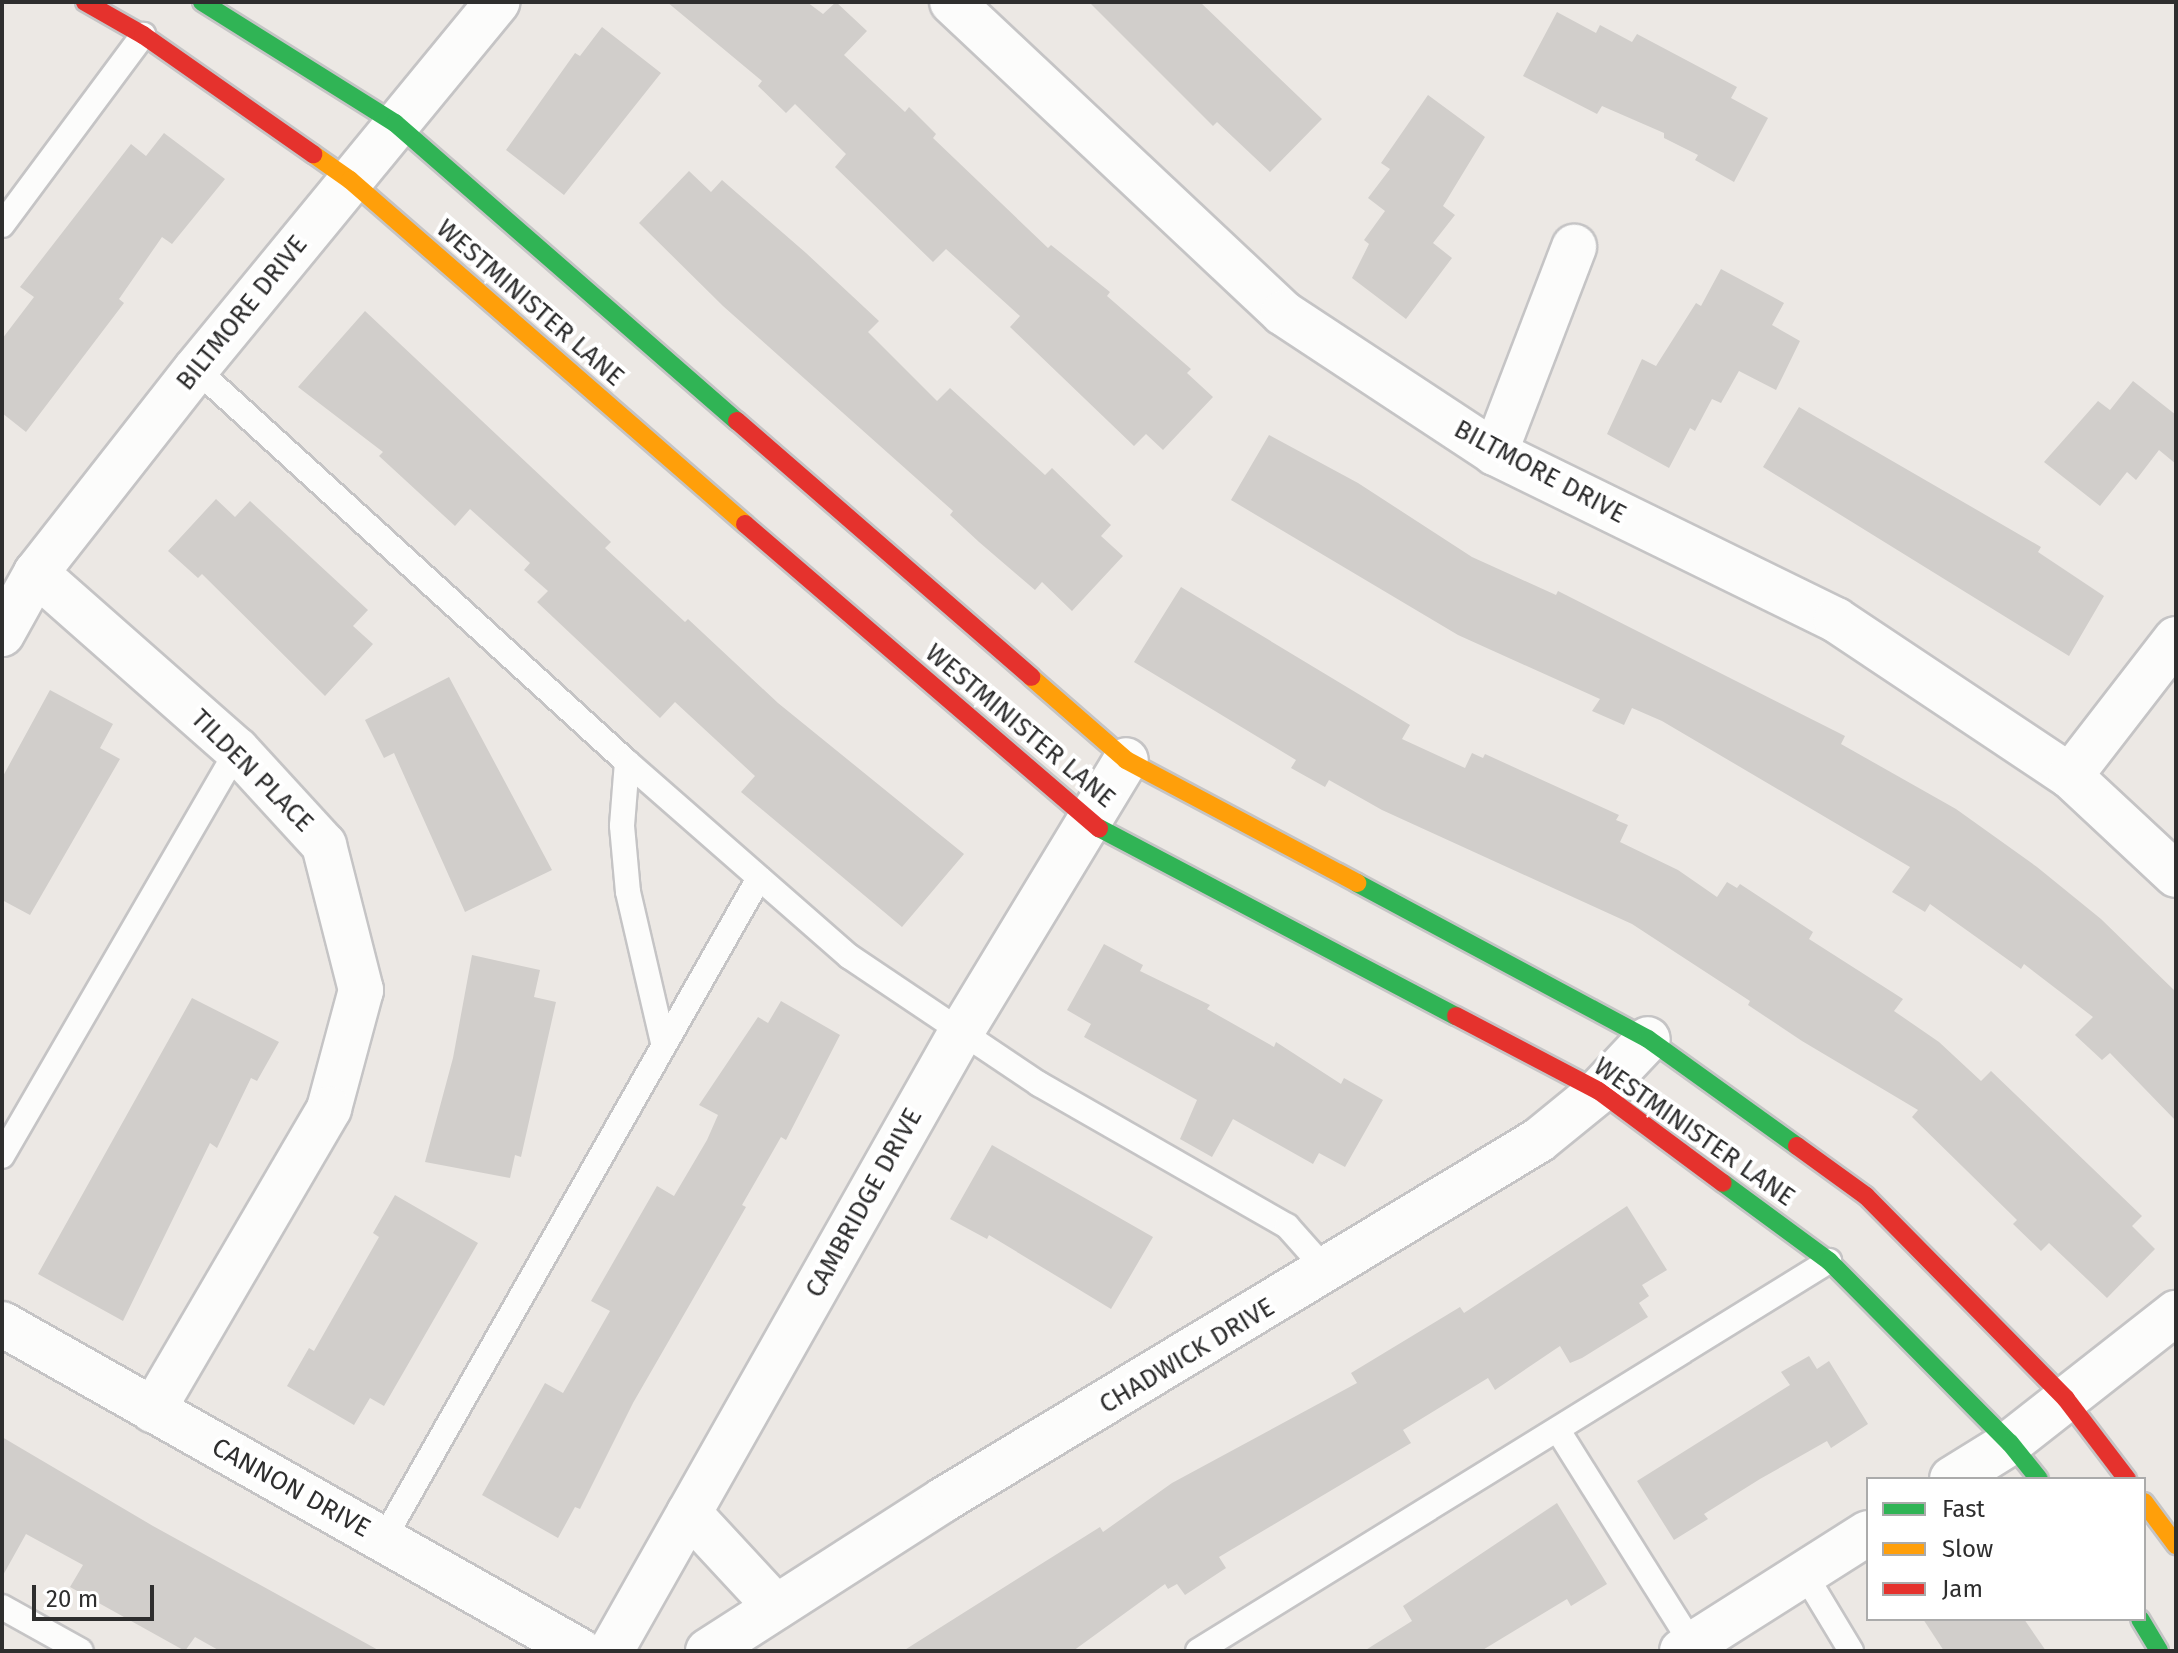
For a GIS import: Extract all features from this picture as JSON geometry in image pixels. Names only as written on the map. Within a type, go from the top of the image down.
[{"type":"street","name":"WESTMINISTER LANE","points":[[85,2],[143,35],[350,180],[1087,822],[1599,1091],[1829,1261],[2010,1443],[2037,1477]]},
{"type":"street","name":"WESTMINISTER LANE","points":[[202,2],[395,123],[1126,760],[1648,1039],[1866,1196],[2066,1399],[2125,1477]]},
{"type":"street","name":"BILTMORE DRIVE","points":[[2,634],[36,573],[196,369],[497,2]]},
{"type":"street","name":"BILTMORE DRIVE","points":[[952,2],[1283,313],[1495,453],[1836,620],[2070,776],[2176,875]]},
{"type":"street","points":[[1495,453],[1574,247]]},
{"type":"street","name":"TILDEN PLACE","points":[[36,573],[237,750],[324,845],[361,990],[329,1109],[153,1410]]},
{"type":"street","points":[[2070,776],[2176,639]]},
{"type":"street","name":"CAMBRIDGE DRIVE","points":[[611,1651],[960,1034],[1126,760]]},
{"type":"street","name":"CHADWICK DRIVE","points":[[708,1651],[943,1500],[1328,1272],[1539,1140],[1599,1091],[1648,1039]]},
{"type":"street","points":[[1955,1477],[2010,1443],[2176,1313]]},
{"type":"street","name":"CANNON DRIVE","points":[[2,1324],[580,1651]]},
{"type":"street","points":[[2146,1505],[2176,1545]]},
{"type":"street","points":[[689,1513],[776,1607]]},
{"type":"street","points":[[1687,1648],[1866,1534]]},
{"type":"street","points":[[2141,1621],[2159,1651]]},
{"type":"lane","points":[[2,225],[143,35]]},
{"type":"lane","points":[[196,369],[627,762],[850,957],[960,1034],[1287,1226],[1328,1272]]},
{"type":"lane","points":[[2,1156],[237,750]]},
{"type":"lane","points":[[627,762],[622,826],[628,892],[663,1043]]},
{"type":"lane","points":[[383,1540],[759,878]]},
{"type":"lane","points":[[1198,1651],[1559,1432],[1829,1261]]},
{"type":"lane","points":[[1559,1432],[1687,1648]]},
{"type":"lane","points":[[1804,1573],[1851,1651]]},
{"type":"lane","points":[[2,1607],[81,1651]]},
{"type":"building","points":[[667,2],[807,2],[823,14],[836,2],[867,31],[844,55],[905,112],[909,107],[936,134],[933,138],[1048,248],[1051,245],[1110,292],[1107,296],[1191,369],[1187,373],[1213,397],[1163,450],[1146,434],[1134,446],[1010,327],[1020,316],[946,249],[933,262],[835,167],[846,154],[795,104],[786,113],[758,86],[762,81]]},
{"type":"building","points":[[1089,2],[1200,2],[1322,119],[1270,172],[1217,122],[1213,126]]},
{"type":"building","points":[[1557,12],[1596,33],[1600,25],[1632,42],[1637,34],[1737,87],[1731,98],[1768,118],[1734,182],[1695,160],[1698,155],[1664,138],[1664,133],[1602,106],[1597,114],[1523,76]]},
{"type":"building","points":[[602,27],[661,73],[564,195],[506,150],[575,53],[580,56]]},
{"type":"building","points":[[1428,95],[1485,137],[1443,206],[1455,215],[1433,243],[1452,258],[1406,319],[1352,278],[1369,244],[1364,240],[1385,211],[1368,198],[1390,169],[1381,163]]},
{"type":"building","points":[[164,133],[225,179],[172,244],[162,237],[119,299],[124,303],[26,432],[2,413],[2,339],[34,297],[20,287],[131,144],[146,156]]},
{"type":"building","points":[[689,171],[711,192],[722,180],[806,253],[879,321],[868,332],[937,401],[950,388],[1045,475],[1052,468],[1111,525],[1101,536],[1123,556],[1072,611],[1042,582],[1035,590],[979,542],[950,515],[953,511],[723,306],[639,223]]},
{"type":"building","points":[[1721,269],[1784,303],[1772,325],[1800,341],[1776,390],[1739,371],[1721,403],[1712,399],[1695,431],[1690,428],[1669,468],[1607,434],[1642,359],[1656,366],[1696,303],[1701,306]]},
{"type":"building","points":[[365,311],[611,542],[605,548],[685,622],[688,619],[778,703],[964,854],[902,927],[741,792],[755,776],[675,702],[660,718],[537,602],[548,591],[524,570],[530,563],[470,509],[455,526],[379,456],[383,452],[298,387]]},
{"type":"building","points":[[2133,381],[2176,415],[2176,464],[2159,450],[2136,480],[2127,472],[2100,506],[2044,462],[2098,401],[2110,410]]},
{"type":"building","points":[[1799,407],[2041,547],[2038,552],[2104,596],[2069,656],[1763,467]]},
{"type":"building","points":[[1269,435],[1358,483],[1472,557],[1556,595],[1558,591],[1845,736],[1841,744],[1956,809],[2037,867],[2101,919],[2176,992],[2176,1121],[2110,1053],[2102,1060],[2075,1035],[2093,1017],[2024,964],[2021,969],[1930,904],[1925,912],[1892,892],[1910,867],[1662,721],[1632,708],[1624,725],[1592,711],[1600,699],[1458,635],[1231,500]]},
{"type":"building","points":[[216,499],[235,517],[250,501],[368,610],[353,626],[373,644],[325,696],[202,574],[198,578],[168,551]]},
{"type":"building","points":[[1181,587],[1410,725],[1402,739],[1465,768],[1472,753],[1483,758],[1485,754],[1619,815],[1616,820],[1628,825],[1620,842],[1678,870],[1717,897],[1727,882],[1737,888],[1740,884],[1813,932],[1809,939],[1903,999],[1894,1011],[1939,1042],[1981,1081],[1991,1071],[2142,1216],[2132,1226],[2155,1249],[2107,1298],[2049,1243],[2041,1251],[2013,1224],[2017,1220],[1912,1117],[1918,1110],[1802,1041],[1748,1005],[1750,1001],[1632,924],[1382,810],[1329,780],[1325,787],[1291,768],[1296,760],[1134,662]]},
{"type":"building","points":[[449,677],[552,870],[465,912],[394,753],[384,758],[365,720]]},
{"type":"building","points":[[50,690],[113,724],[100,748],[120,759],[30,915],[2,900],[2,778]]},
{"type":"building","points":[[1104,944],[1143,965],[1140,971],[1210,1005],[1207,1009],[1274,1047],[1276,1042],[1341,1084],[1344,1078],[1383,1100],[1345,1167],[1319,1153],[1313,1164],[1233,1119],[1212,1157],[1180,1139],[1197,1100],[1084,1037],[1091,1024],[1067,1010]]},
{"type":"building","points":[[472,955],[540,970],[534,997],[556,1002],[521,1157],[515,1155],[510,1178],[425,1162],[453,1058]]},
{"type":"building","points":[[192,998],[279,1042],[257,1081],[251,1078],[217,1148],[210,1143],[123,1321],[38,1274]]},
{"type":"building","points":[[781,1001],[840,1035],[786,1140],[781,1137],[742,1205],[746,1207],[633,1403],[580,1509],[575,1507],[558,1538],[482,1495],[545,1383],[563,1393],[610,1311],[591,1301],[657,1186],[674,1196],[707,1140],[718,1115],[699,1105],[758,1017],[768,1023]]},
{"type":"building","points":[[992,1145],[1153,1237],[1111,1309],[989,1235],[987,1239],[950,1219]]},
{"type":"building","points":[[395,1195],[478,1243],[384,1406],[370,1398],[354,1425],[287,1386],[309,1348],[314,1351],[379,1237],[373,1233]]},
{"type":"building","points":[[1627,1206],[1667,1270],[1642,1285],[1649,1296],[1639,1303],[1648,1317],[1582,1358],[1570,1363],[1560,1346],[1495,1390],[1488,1378],[1403,1430],[1411,1443],[1219,1557],[1226,1568],[1185,1595],[1177,1584],[1168,1589],[1165,1584],[1073,1651],[903,1651],[1100,1527],[1103,1532],[1172,1483],[1357,1383],[1351,1373],[1460,1307],[1464,1313]]},
{"type":"building","points":[[1809,1356],[1817,1369],[1829,1361],[1868,1424],[1831,1448],[1827,1441],[1760,1479],[1704,1514],[1708,1519],[1674,1540],[1637,1481],[1790,1385],[1781,1372]]},
{"type":"building","points":[[2,1437],[153,1526],[380,1651],[220,1651],[195,1637],[185,1651],[70,1587],[83,1565],[26,1534],[2,1577]]},
{"type":"building","points":[[1557,1503],[1607,1584],[1571,1606],[1567,1599],[1481,1651],[1364,1651],[1412,1621],[1403,1606]]},
{"type":"building","points":[[1924,1621],[2025,1621],[2046,1651],[1944,1651]]},
{"type":"traffic: fast","points":[[202,2],[395,123],[737,421]]},
{"type":"traffic: fast","points":[[1099,828],[1456,1016]]},
{"type":"traffic: fast","points":[[1357,883],[1648,1039],[1797,1146]]},
{"type":"traffic: fast","points":[[1723,1183],[1829,1261],[2010,1443],[2037,1477]]},
{"type":"traffic: fast","points":[[2141,1621],[2159,1651]]},
{"type":"traffic: slow","points":[[313,154],[350,180],[745,524]]},
{"type":"traffic: slow","points":[[1031,677],[1126,760],[1357,883]]},
{"type":"traffic: slow","points":[[2146,1505],[2176,1545]]},
{"type":"traffic: jam","points":[[85,2],[143,35],[313,154]]},
{"type":"traffic: jam","points":[[737,421],[1031,677]]},
{"type":"traffic: jam","points":[[745,524],[1099,828]]},
{"type":"traffic: jam","points":[[1456,1016],[1599,1091],[1723,1183]]},
{"type":"traffic: jam","points":[[1797,1146],[1866,1196],[2066,1399],[2125,1477]]}]
